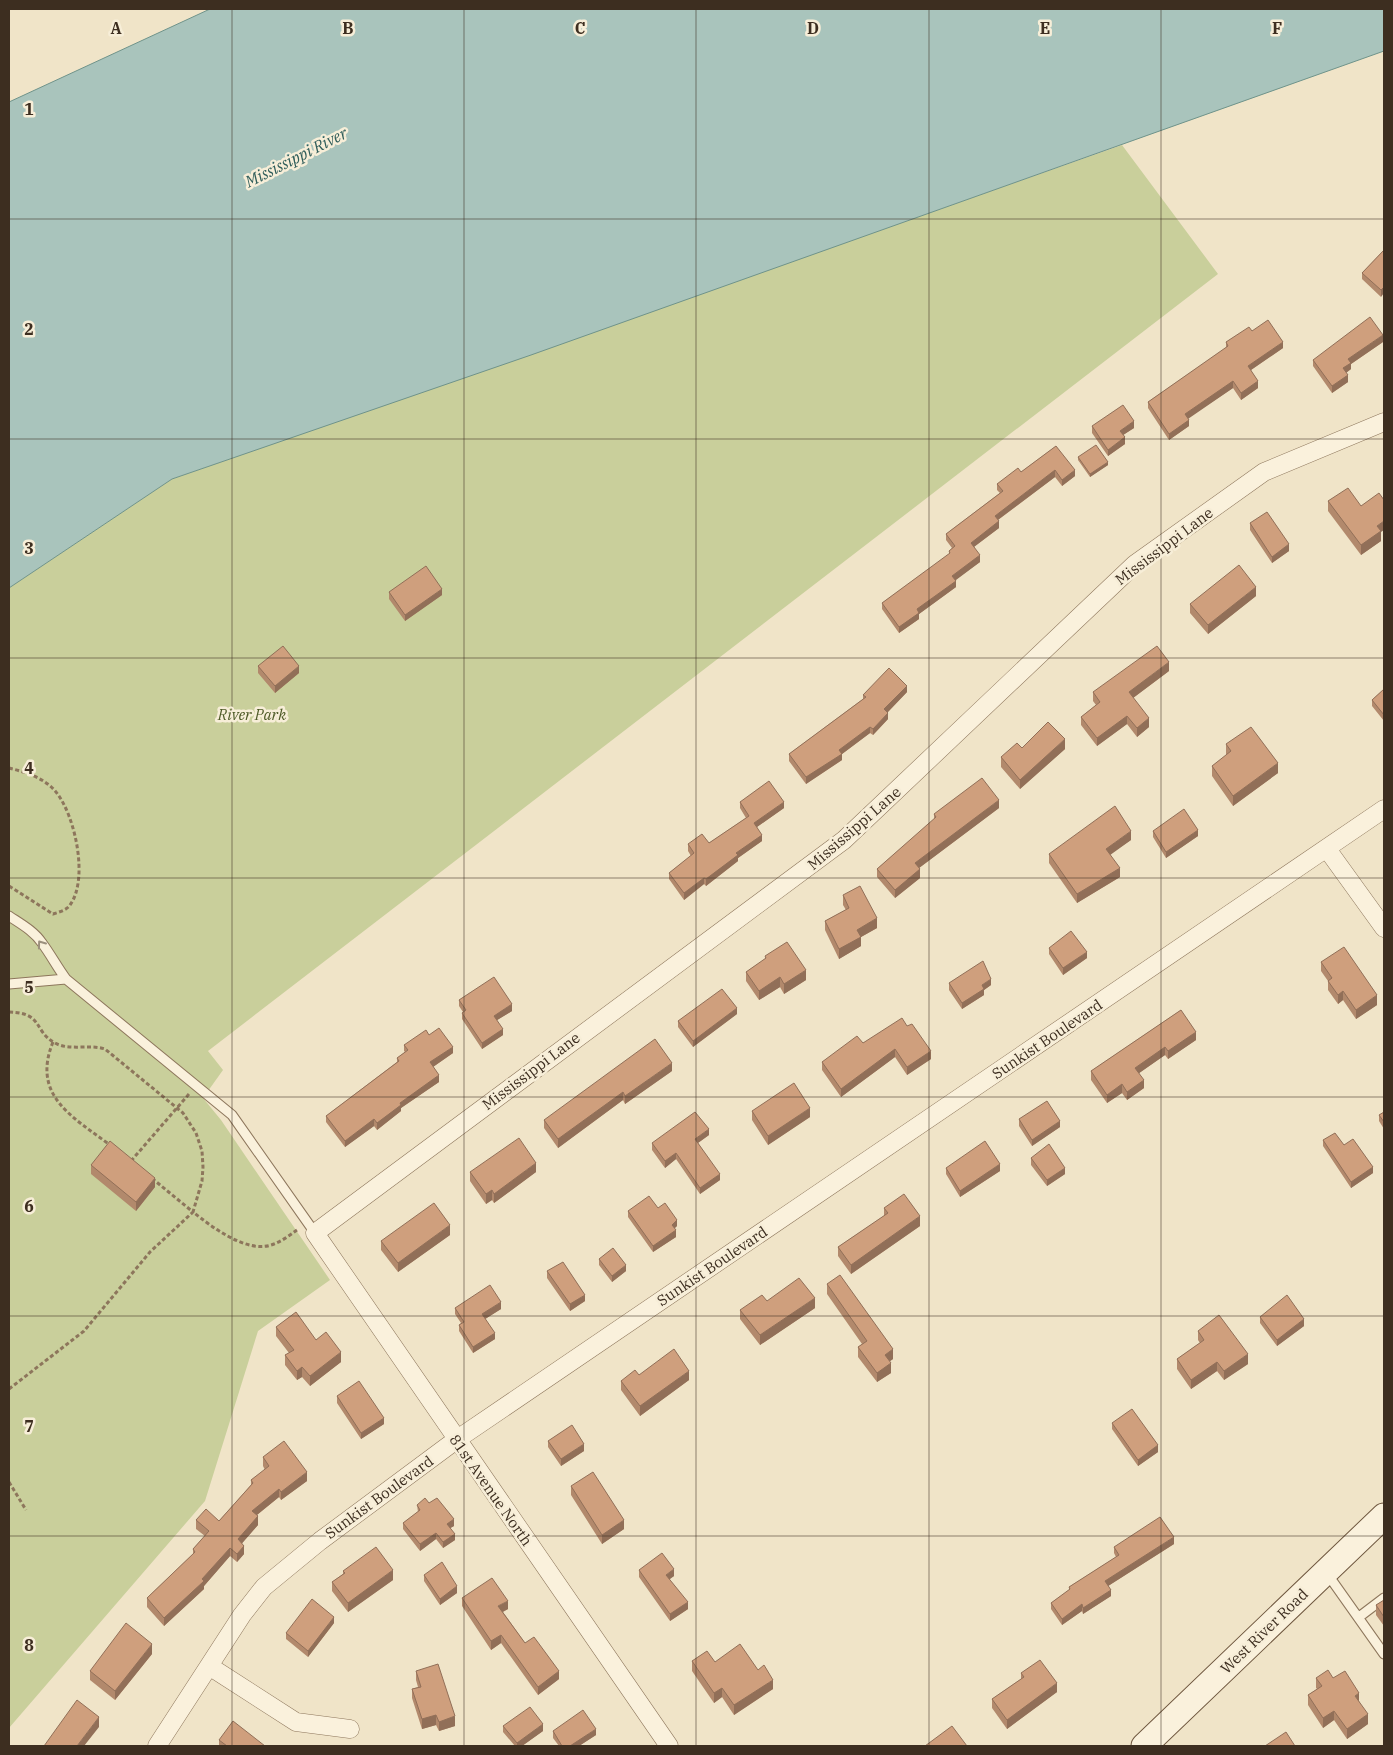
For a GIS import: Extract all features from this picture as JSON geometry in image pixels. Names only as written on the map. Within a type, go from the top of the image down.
[{"type":"street","name":"Mississippi Lane","points":[[315,1233],[844,840],[1135,564],[1264,472],[1384,422]]},
{"type":"street","name":"Sunkist Boulevard","points":[[157,1746],[242,1615],[264,1587],[290,1563],[456,1440],[1384,809]]},
{"type":"street","points":[[1326,849],[1384,928]]},
{"type":"street","name":"81st Avenue North","points":[[315,1233],[456,1440],[669,1746]]},
{"type":"street","name":"West River Road","points":[[1144,1746],[1384,1516]]},
{"type":"street","points":[[209,1666],[296,1722],[350,1729]]},
{"type":"lane","points":[[9,916],[26,927],[42,942],[51,960],[66,979],[232,1115],[315,1233]]},
{"type":"lane","points":[[9,984],[66,979]]},
{"type":"lane","points":[[1326,1572],[1384,1654]]},
{"type":"lane","points":[[1359,1617],[1384,1598]]},
{"type":"path","points":[[9,768],[47,783],[56,791],[67,808],[73,824],[78,874],[75,895],[70,906],[53,914],[9,886]]},
{"type":"path","points":[[9,1012],[22,1013],[32,1017],[53,1042],[60,1045],[96,1046],[105,1049],[188,1119],[202,1151],[202,1181],[193,1212],[150,1252],[84,1331],[9,1389]]},
{"type":"path","points":[[53,1042],[48,1054],[46,1077],[52,1096],[65,1110],[116,1150]]},
{"type":"path","points":[[131,1161],[197,1085]]},
{"type":"path","points":[[123,1156],[138,1167]]},
{"type":"path","points":[[151,1178],[218,1232],[232,1238],[259,1246],[272,1245],[298,1230],[315,1233]]},
{"type":"path","points":[[9,1482],[26,1510]]},
{"type":"green space","name":"River Park","points":[[1122,145],[1218,274],[208,1051],[223,1070],[203,1098],[221,1120],[330,1280],[258,1331],[205,1501],[9,1728],[9,588],[172,479]]},
{"type":"water","name":"Mississippi River","points":[[210,9],[1384,9],[1384,51],[531,355],[172,479],[9,588],[9,102]]},
{"type":"building","points":[[1384,250],[1384,287],[1381,290],[1362,273]]},
{"type":"building","points":[[1370,317],[1383,335],[1348,359],[1351,363],[1343,368],[1348,375],[1332,386],[1313,360]]},
{"type":"building","points":[[1268,320],[1283,342],[1248,366],[1258,381],[1241,393],[1233,381],[1185,414],[1189,420],[1169,434],[1148,402],[1228,346],[1226,342],[1249,327],[1252,331]]},
{"type":"building","points":[[1123,405],[1134,421],[1120,431],[1125,437],[1108,450],[1092,426]]},
{"type":"building","points":[[1096,445],[1108,462],[1090,474],[1078,457]]},
{"type":"building","points":[[1056,446],[1075,470],[1062,480],[1055,470],[995,516],[999,521],[971,543],[980,555],[952,576],[956,581],[917,609],[919,613],[899,627],[882,603],[950,553],[949,551],[955,546],[946,534],[1003,491],[997,484],[1018,468],[1021,472]]},
{"type":"building","points":[[1348,488],[1361,506],[1379,493],[1384,500],[1384,521],[1377,526],[1381,531],[1361,545],[1328,501]]},
{"type":"building","points":[[1267,512],[1289,544],[1272,557],[1250,523]]},
{"type":"building","points":[[1239,565],[1256,587],[1208,625],[1190,604]]},
{"type":"building","points":[[426,566],[442,589],[405,615],[389,592]]},
{"type":"building","points":[[283,646],[299,666],[275,686],[258,666]]},
{"type":"building","points":[[1157,646],[1169,662],[1129,692],[1149,718],[1137,728],[1127,716],[1097,738],[1081,717],[1100,702],[1093,692]]},
{"type":"building","points":[[889,668],[907,686],[884,709],[888,713],[873,729],[870,727],[839,750],[842,754],[806,777],[789,754],[866,697],[863,695]]},
{"type":"building","points":[[1384,689],[1384,715],[1372,700]]},
{"type":"building","points":[[1048,722],[1065,739],[1020,780],[1001,757],[1017,743],[1022,748]]},
{"type":"building","points":[[1251,727],[1278,763],[1233,796],[1212,766],[1231,751],[1226,744]]},
{"type":"building","points":[[982,778],[999,800],[915,863],[920,869],[895,890],[877,869],[936,817],[934,814]]},
{"type":"building","points":[[769,781],[784,802],[754,823],[762,835],[736,853],[738,855],[706,879],[704,878],[684,893],[669,873],[694,853],[688,844],[702,834],[709,843],[749,816],[740,802]]},
{"type":"building","points":[[1115,806],[1131,831],[1106,849],[1120,868],[1077,894],[1049,854]]},
{"type":"building","points":[[1184,809],[1198,830],[1166,852],[1153,831]]},
{"type":"building","points":[[860,886],[877,918],[857,930],[861,937],[839,949],[825,921],[849,908],[843,895]]},
{"type":"building","points":[[1071,931],[1087,952],[1063,968],[1049,948]]},
{"type":"building","points":[[787,942],[806,970],[784,984],[780,977],[759,991],[746,972],[766,958],[765,956]]},
{"type":"building","points":[[1344,947],[1377,995],[1356,1010],[1343,991],[1338,995],[1328,981],[1332,978],[1321,962]]},
{"type":"building","points":[[983,961],[991,979],[982,985],[984,989],[962,1003],[949,983]]},
{"type":"building","points":[[494,977],[512,1004],[494,1016],[503,1029],[482,1043],[462,1013],[466,1010],[459,1000]]},
{"type":"building","points":[[722,989],[737,1008],[693,1041],[678,1021]]},
{"type":"building","points":[[1181,1010],[1196,1032],[1168,1051],[1165,1047],[1135,1068],[1144,1080],[1127,1092],[1122,1084],[1107,1095],[1091,1071]]},
{"type":"building","points":[[902,1018],[907,1026],[912,1024],[931,1051],[907,1067],[895,1049],[841,1089],[822,1062],[857,1036],[863,1043]]},
{"type":"building","points":[[439,1028],[453,1047],[430,1062],[439,1075],[400,1103],[401,1105],[377,1123],[374,1119],[345,1141],[326,1116],[399,1061],[397,1058],[408,1050],[404,1045],[426,1030],[429,1035]]},
{"type":"building","points":[[655,1039],[672,1063],[625,1096],[623,1092],[558,1139],[544,1120]]},
{"type":"building","points":[[794,1083],[810,1108],[768,1136],[752,1111]]},
{"type":"building","points":[[1047,1101],[1060,1121],[1032,1140],[1019,1119]]},
{"type":"building","points":[[695,1112],[709,1129],[695,1139],[720,1174],[700,1188],[676,1153],[665,1161],[652,1143]]},
{"type":"building","points":[[1384,1112],[1384,1122],[1379,1115]]},
{"type":"building","points":[[1335,1133],[1344,1145],[1353,1139],[1373,1167],[1351,1182],[1323,1140]]},
{"type":"building","points":[[519,1138],[536,1163],[494,1194],[492,1190],[486,1194],[470,1172]]},
{"type":"building","points":[[110,1141],[155,1178],[136,1202],[91,1165]]},
{"type":"building","points":[[985,1141],[1000,1164],[960,1191],[946,1168]]},
{"type":"building","points":[[1049,1144],[1065,1168],[1047,1180],[1031,1158]]},
{"type":"building","points":[[904,1194],[920,1216],[851,1265],[838,1247],[888,1213],[884,1208]]},
{"type":"building","points":[[649,1196],[658,1208],[665,1203],[677,1220],[672,1225],[676,1230],[653,1246],[628,1211]]},
{"type":"building","points":[[434,1203],[450,1225],[398,1263],[381,1241]]},
{"type":"building","points":[[613,1248],[626,1265],[612,1276],[599,1259]]},
{"type":"building","points":[[563,1262],[585,1295],[570,1304],[547,1271]]},
{"type":"building","points":[[840,1275],[893,1349],[885,1355],[891,1363],[877,1373],[858,1347],[867,1341],[827,1284]]},
{"type":"building","points":[[799,1278],[815,1298],[760,1335],[740,1310],[762,1295],[767,1301]]},
{"type":"building","points":[[490,1285],[501,1302],[482,1314],[495,1333],[473,1347],[459,1325],[464,1322],[455,1308]]},
{"type":"building","points":[[1287,1295],[1304,1319],[1277,1340],[1260,1317]]},
{"type":"building","points":[[296,1312],[316,1340],[326,1332],[341,1352],[310,1376],[302,1367],[297,1371],[285,1355],[294,1350],[276,1327]]},
{"type":"building","points":[[1219,1315],[1248,1354],[1224,1371],[1217,1362],[1191,1380],[1177,1359],[1204,1340],[1198,1331]]},
{"type":"building","points":[[674,1349],[689,1371],[640,1406],[621,1381],[635,1370],[639,1375]]},
{"type":"building","points":[[359,1381],[384,1418],[361,1433],[337,1396]]},
{"type":"building","points":[[1132,1409],[1158,1445],[1138,1460],[1112,1423]]},
{"type":"building","points":[[572,1425],[584,1444],[561,1459],[548,1441]]},
{"type":"building","points":[[284,1441],[307,1472],[281,1492],[279,1489],[252,1511],[258,1516],[238,1539],[244,1546],[237,1554],[230,1548],[202,1579],[204,1581],[164,1618],[147,1598],[195,1552],[193,1549],[209,1531],[196,1520],[206,1509],[219,1521],[253,1483],[251,1480],[269,1466],[263,1457]]},
{"type":"building","points":[[593,1472],[624,1520],[602,1535],[571,1486]]},
{"type":"building","points":[[425,1498],[429,1503],[437,1498],[454,1519],[447,1524],[455,1534],[443,1542],[436,1533],[420,1544],[403,1523],[420,1510],[417,1505]]},
{"type":"building","points":[[1160,1517],[1174,1537],[1105,1581],[1111,1590],[1083,1608],[1082,1604],[1062,1619],[1051,1603],[1070,1589],[1069,1587],[1119,1555],[1114,1547]]},
{"type":"building","points":[[376,1547],[393,1570],[348,1603],[332,1582],[345,1573],[343,1571]]},
{"type":"building","points":[[662,1553],[674,1569],[666,1575],[688,1602],[670,1614],[639,1570]]},
{"type":"building","points":[[442,1562],[457,1586],[440,1599],[424,1575]]},
{"type":"building","points":[[492,1578],[508,1601],[498,1606],[525,1643],[534,1637],[559,1671],[538,1687],[501,1635],[491,1641],[462,1598]]},
{"type":"building","points":[[312,1599],[334,1617],[308,1651],[286,1633]]},
{"type":"building","points":[[1384,1600],[1384,1617],[1376,1605]]},
{"type":"building","points":[[126,1623],[152,1644],[115,1691],[90,1671]]},
{"type":"building","points":[[740,1644],[758,1670],[764,1665],[773,1680],[734,1705],[722,1688],[714,1693],[692,1661],[707,1651],[715,1662]]},
{"type":"building","points":[[1040,1660],[1057,1683],[1007,1720],[992,1699],[1024,1677],[1021,1673]]},
{"type":"building","points":[[438,1664],[455,1716],[439,1722],[436,1715],[422,1719],[412,1689],[421,1687],[416,1671]]},
{"type":"building","points":[[1328,1670],[1333,1678],[1345,1671],[1359,1693],[1355,1696],[1368,1714],[1347,1729],[1334,1711],[1323,1718],[1308,1695],[1322,1686],[1316,1678]]},
{"type":"building","points":[[77,1700],[99,1717],[77,1746],[44,1746]]},
{"type":"building","points":[[530,1707],[543,1724],[517,1743],[503,1726]]},
{"type":"building","points":[[583,1710],[596,1729],[570,1746],[562,1746],[553,1731]]},
{"type":"building","points":[[233,1721],[265,1746],[227,1746],[219,1740]]},
{"type":"building","points":[[952,1726],[967,1746],[925,1746]]},
{"type":"building","points":[[1286,1732],[1295,1746],[1265,1746]]}]
